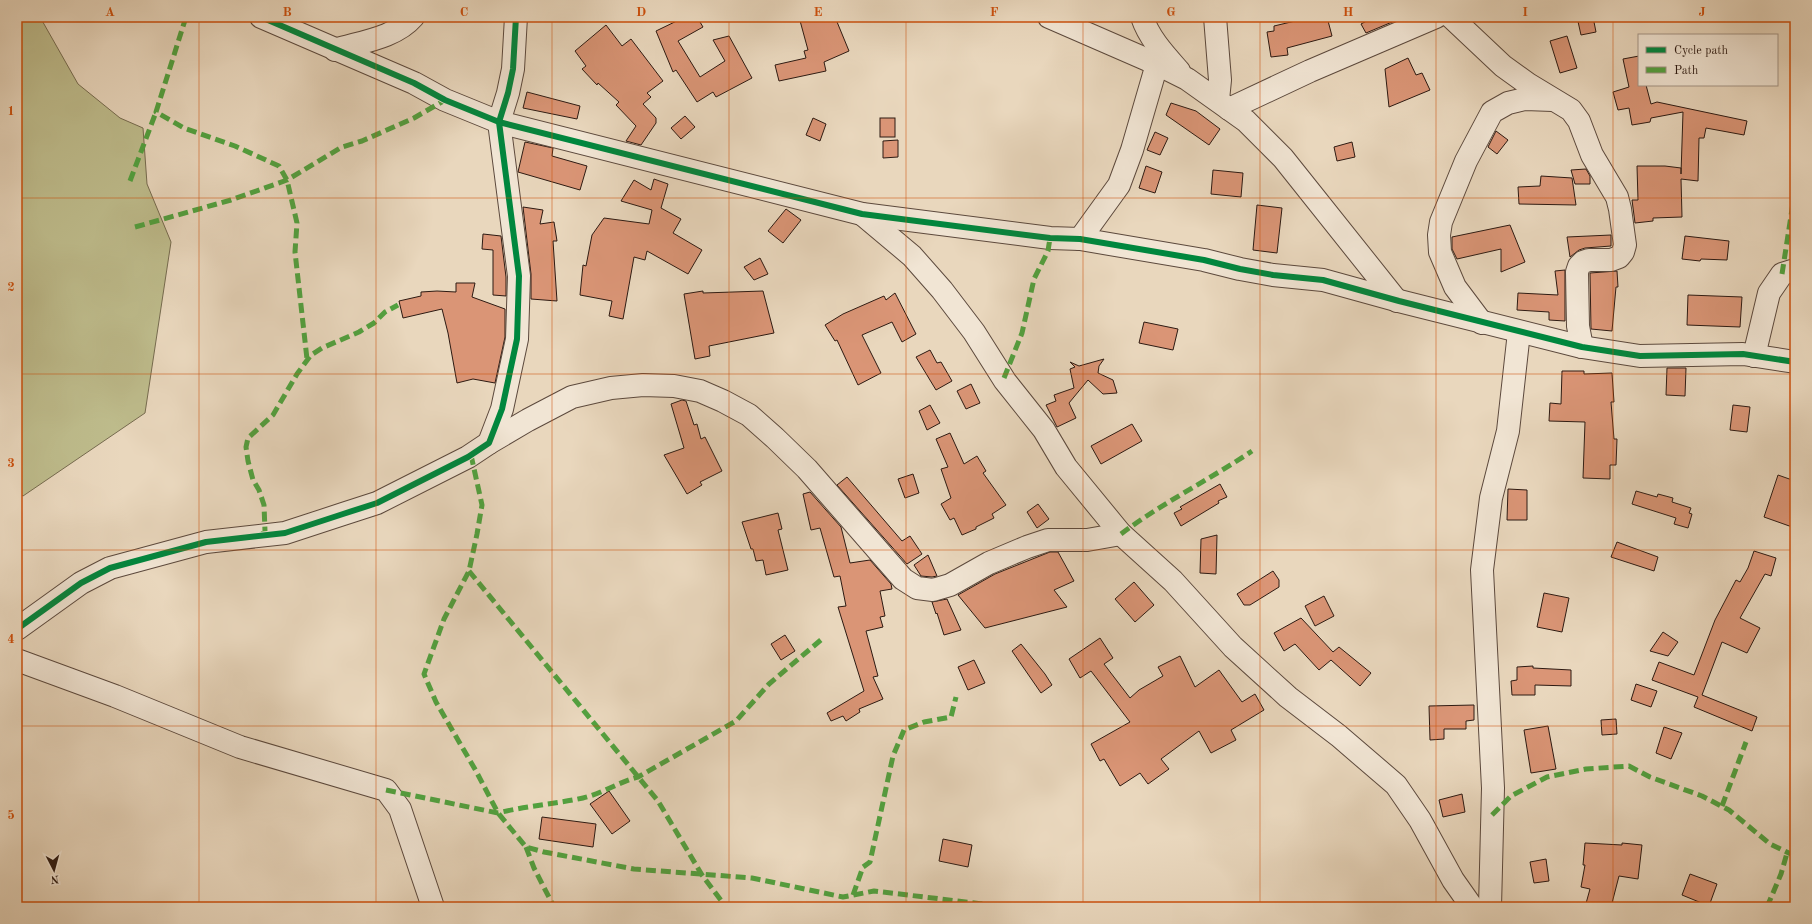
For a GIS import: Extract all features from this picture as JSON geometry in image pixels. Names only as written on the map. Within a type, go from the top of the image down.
[{"type":"street","points":[[261,17],[334,50],[414,83],[445,100],[499,122],[862,214],[1050,238],[1080,239],[1204,260],[1267,274],[1323,280],[1482,323],[1582,347],[1640,356],[1743,354],[1795,362]]},
{"type":"street","points":[[334,50],[388,34],[409,22],[413,17]]},
{"type":"street","points":[[489,442],[502,409],[517,339],[519,276],[499,122],[508,93],[512,69],[516,17]]},
{"type":"street","points":[[1049,17],[1157,64],[1187,79],[1246,121],[1283,158],[1397,301]]},
{"type":"street","points":[[1142,17],[1145,28],[1160,50],[1187,79]]},
{"type":"street","points":[[1215,17],[1220,80],[1224,105]]},
{"type":"street","points":[[1224,105],[1310,71],[1436,17]]},
{"type":"street","points":[[1451,17],[1503,66],[1528,84],[1557,100],[1571,110],[1579,120],[1592,155],[1617,197],[1625,245],[1623,252],[1619,257],[1611,260],[1589,260],[1579,266],[1576,272],[1578,326],[1582,347]]},
{"type":"street","points":[[1080,239],[1119,185],[1132,150],[1157,64]]},
{"type":"street","points":[[1482,323],[1455,287],[1440,252],[1439,235],[1441,222],[1466,161],[1492,112],[1508,103],[1525,99],[1557,100]]},
{"type":"street","points":[[862,214],[912,256],[942,290],[974,332],[1005,381],[1044,430],[1066,467],[1121,534],[1173,581],[1233,647],[1288,697],[1339,736],[1396,785],[1420,820],[1453,880],[1472,907]]},
{"type":"street","points":[[1754,356],[1770,293],[1782,274],[1795,270]]},
{"type":"street","points":[[1490,907],[1493,788],[1482,570],[1491,498],[1508,431],[1519,332]]},
{"type":"street","points":[[17,629],[81,583],[110,568],[206,542],[285,533],[377,503],[468,457],[489,442],[572,397],[611,388],[643,385],[674,386],[700,391],[749,415],[807,468],[903,579],[917,588],[933,590],[950,585],[989,563],[1048,540],[1087,540],[1121,534]]},
{"type":"street","points":[[17,660],[115,696],[240,747],[386,790],[400,809],[433,907]]},
{"type":"shaded area","points":[[28,17],[40,17],[78,84],[120,118],[143,128],[147,184],[171,242],[145,413],[23,496],[17,493],[17,20]]},
{"type":"building","points":[[685,17],[697,17],[703,27],[678,41],[700,77],[725,61],[713,40],[729,36],[752,78],[716,97],[713,92],[697,102],[676,70],[673,72],[656,31]]},
{"type":"building","points":[[799,17],[835,17],[849,51],[824,62],[826,71],[779,81],[775,65],[806,58],[804,51],[808,50]]},
{"type":"building","points":[[1312,17],[1327,17],[1332,36],[1287,48],[1288,55],[1271,57],[1267,32],[1274,31],[1274,26]]},
{"type":"building","points":[[1374,17],[1404,17],[1366,33],[1361,24]]},
{"type":"building","points":[[1577,17],[1593,17],[1596,32],[1581,35]]},
{"type":"building","points":[[606,25],[622,46],[631,39],[663,81],[647,93],[651,97],[643,104],[656,118],[656,123],[641,145],[626,141],[636,126],[616,105],[619,102],[598,83],[597,85],[582,69],[586,66],[575,51]]},
{"type":"building","points":[[1567,36],[1577,68],[1560,73],[1550,41]]},
{"type":"building","points":[[1638,56],[1638,86],[1646,86],[1651,104],[1657,102],[1747,121],[1744,135],[1706,128],[1704,138],[1699,138],[1698,181],[1681,179],[1682,217],[1653,218],[1653,221],[1635,223],[1632,200],[1638,200],[1637,166],[1665,166],[1681,168],[1681,174],[1683,112],[1651,118],[1650,122],[1632,125],[1629,108],[1618,110],[1613,92],[1629,87],[1623,59]]},
{"type":"building","points":[[1408,58],[1416,75],[1422,73],[1430,90],[1389,107],[1385,69]]},
{"type":"building","points":[[527,92],[580,106],[577,119],[523,108]]},
{"type":"building","points":[[1171,103],[1196,111],[1220,129],[1209,145],[1166,115]]},
{"type":"building","points":[[685,116],[695,127],[681,139],[671,128]]},
{"type":"building","points":[[813,118],[826,124],[820,141],[806,135]]},
{"type":"building","points":[[880,118],[895,118],[895,137],[880,137]]},
{"type":"building","points":[[1496,131],[1508,140],[1497,154],[1488,147]]},
{"type":"building","points":[[1155,132],[1168,138],[1160,155],[1147,150]]},
{"type":"building","points":[[898,140],[898,157],[883,158],[883,141]]},
{"type":"building","points":[[525,142],[553,148],[552,156],[587,166],[580,190],[518,172]]},
{"type":"building","points":[[1352,142],[1355,157],[1337,161],[1334,147]]},
{"type":"building","points":[[1146,166],[1162,172],[1155,193],[1139,188]]},
{"type":"building","points":[[1586,169],[1590,176],[1590,184],[1575,184],[1571,170]]},
{"type":"building","points":[[1213,170],[1243,173],[1241,197],[1211,194]]},
{"type":"building","points":[[1541,176],[1572,178],[1576,205],[1519,204],[1518,187],[1540,186]]},
{"type":"building","points":[[654,179],[668,184],[661,208],[681,219],[673,233],[702,250],[688,274],[647,251],[645,260],[634,257],[623,319],[609,316],[612,301],[580,295],[583,265],[586,266],[592,235],[604,218],[649,224],[652,210],[621,201],[634,180],[651,190]]},
{"type":"building","points":[[1257,205],[1282,208],[1277,253],[1253,250]]},
{"type":"building","points":[[523,207],[543,210],[540,224],[554,222],[557,241],[553,241],[557,301],[531,299],[531,274]]},
{"type":"building","points":[[786,209],[801,220],[783,243],[768,231]]},
{"type":"building","points":[[1510,225],[1525,262],[1501,272],[1501,249],[1457,259],[1452,249],[1452,237]]},
{"type":"building","points":[[483,234],[501,236],[506,277],[506,296],[493,295],[493,250],[482,249]]},
{"type":"building","points":[[1611,235],[1611,246],[1585,248],[1579,250],[1570,257],[1567,237]]},
{"type":"building","points":[[1685,236],[1729,241],[1727,260],[1701,259],[1700,261],[1682,259]]},
{"type":"building","points":[[760,258],[768,274],[754,280],[744,267]]},
{"type":"building","points":[[1565,270],[1565,321],[1549,320],[1549,312],[1517,310],[1518,293],[1558,295],[1555,271]]},
{"type":"building","points":[[1617,271],[1618,287],[1616,287],[1612,331],[1591,329],[1590,273]]},
{"type":"building","points":[[456,283],[475,283],[472,297],[505,309],[505,337],[495,383],[473,379],[457,383],[442,309],[403,318],[399,301],[421,296],[421,292],[456,292]]},
{"type":"building","points":[[703,291],[703,293],[763,291],[774,333],[709,346],[710,356],[695,359],[684,294]]},
{"type":"building","points":[[895,293],[916,334],[902,342],[892,322],[862,335],[881,373],[858,385],[837,340],[835,341],[825,325],[843,314],[884,296],[886,300]]},
{"type":"building","points":[[1688,295],[1742,297],[1740,327],[1687,325]]},
{"type":"building","points":[[1144,322],[1178,329],[1173,350],[1139,343]]},
{"type":"building","points":[[930,350],[937,363],[941,362],[952,381],[936,390],[916,357]]},
{"type":"building","points":[[1104,359],[1099,366],[1098,373],[1113,380],[1117,393],[1103,394],[1088,380],[1069,403],[1076,418],[1057,427],[1046,405],[1056,401],[1054,395],[1074,388],[1070,369],[1075,367],[1070,362],[1079,366]]},
{"type":"building","points":[[1667,368],[1686,368],[1685,396],[1666,395]]},
{"type":"building","points":[[1562,371],[1584,371],[1584,374],[1612,373],[1614,402],[1611,402],[1614,439],[1617,439],[1616,465],[1610,465],[1610,479],[1583,478],[1585,422],[1549,421],[1550,403],[1561,404]]},
{"type":"building","points":[[971,384],[980,403],[966,409],[957,391]]},
{"type":"building","points":[[682,400],[686,401],[694,425],[697,424],[701,439],[705,437],[722,471],[700,482],[702,485],[687,494],[664,455],[684,448],[671,404]]},
{"type":"building","points":[[930,405],[940,423],[927,430],[919,411]]},
{"type":"building","points":[[1733,405],[1750,407],[1747,432],[1730,430]]},
{"type":"building","points":[[1132,424],[1142,441],[1101,464],[1091,446]]},
{"type":"building","points":[[950,433],[964,464],[977,456],[986,471],[983,473],[1006,505],[992,514],[994,518],[976,527],[976,529],[962,535],[954,518],[950,520],[941,504],[951,498],[941,469],[948,467],[936,439]]},
{"type":"building","points":[[913,474],[919,493],[905,498],[898,479]]},
{"type":"building","points":[[1778,475],[1795,481],[1795,528],[1764,517]]},
{"type":"building","points":[[847,477],[902,541],[910,536],[922,554],[907,564],[837,485]]},
{"type":"building","points":[[1220,484],[1227,497],[1218,501],[1219,503],[1181,526],[1174,513],[1182,509],[1180,507]]},
{"type":"building","points":[[1508,489],[1527,490],[1527,520],[1507,520]]},
{"type":"building","points":[[1636,491],[1657,497],[1658,494],[1673,498],[1672,502],[1691,508],[1689,513],[1692,514],[1688,528],[1674,524],[1676,518],[1632,504]]},
{"type":"building","points":[[810,492],[841,527],[850,563],[870,560],[891,584],[892,589],[880,591],[885,616],[880,617],[883,627],[866,631],[878,676],[873,677],[883,699],[859,709],[860,712],[846,721],[843,716],[831,721],[827,713],[864,691],[838,607],[846,606],[840,576],[834,577],[820,528],[811,530],[803,494]]},
{"type":"building","points":[[1038,504],[1049,519],[1037,528],[1027,512]]},
{"type":"building","points":[[778,513],[782,529],[778,530],[788,570],[766,575],[763,560],[756,561],[753,549],[751,549],[742,522]]},
{"type":"building","points":[[1217,535],[1216,574],[1200,573],[1201,539]]},
{"type":"building","points":[[1617,542],[1658,557],[1654,571],[1611,557]]},
{"type":"building","points":[[1754,551],[1776,558],[1771,576],[1765,574],[1740,618],[1760,628],[1747,653],[1722,642],[1702,695],[1757,717],[1752,731],[1694,707],[1698,697],[1652,680],[1659,662],[1694,675],[1715,620],[1736,580],[1740,582],[1748,568]]},
{"type":"building","points":[[1050,552],[1058,552],[1074,581],[1054,590],[1067,607],[985,628],[958,595],[995,574]]},
{"type":"building","points":[[928,555],[937,576],[921,576],[914,565]]},
{"type":"building","points":[[1273,571],[1279,580],[1279,587],[1250,605],[1244,605],[1237,594]]},
{"type":"building","points":[[1134,582],[1154,605],[1135,622],[1115,599]]},
{"type":"building","points":[[1544,593],[1569,598],[1562,632],[1537,627]]},
{"type":"building","points":[[1324,596],[1334,616],[1315,626],[1305,606]]},
{"type":"building","points":[[947,599],[961,630],[944,635],[932,602]]},
{"type":"building","points":[[1301,618],[1333,652],[1339,647],[1371,673],[1360,686],[1331,660],[1319,670],[1295,644],[1284,651],[1274,633]]},
{"type":"building","points":[[1663,632],[1678,642],[1668,656],[1650,651]]},
{"type":"building","points":[[785,635],[795,651],[781,660],[771,644]]},
{"type":"building","points":[[1100,638],[1113,658],[1104,664],[1130,698],[1139,690],[1163,676],[1158,667],[1180,656],[1195,687],[1219,670],[1242,702],[1255,694],[1264,710],[1231,730],[1236,740],[1211,753],[1199,731],[1161,759],[1169,769],[1148,784],[1140,773],[1120,786],[1104,759],[1100,761],[1091,744],[1130,722],[1091,671],[1080,678],[1069,659]]},
{"type":"building","points":[[1021,644],[1052,685],[1041,693],[1012,651]]},
{"type":"building","points":[[974,660],[985,683],[968,690],[958,667]]},
{"type":"building","points":[[1533,666],[1533,668],[1571,670],[1571,686],[1535,685],[1535,695],[1512,695],[1511,681],[1517,680],[1517,667]]},
{"type":"building","points":[[1636,684],[1657,691],[1651,707],[1631,700]]},
{"type":"building","points":[[1474,705],[1474,720],[1466,721],[1466,729],[1444,729],[1444,739],[1430,740],[1429,706]]},
{"type":"building","points":[[1616,719],[1617,734],[1602,735],[1601,720]]},
{"type":"building","points":[[1548,726],[1556,769],[1531,773],[1524,730]]},
{"type":"building","points":[[1664,727],[1682,733],[1671,759],[1656,753]]},
{"type":"building","points":[[609,791],[630,821],[612,834],[590,804]]},
{"type":"building","points":[[1462,794],[1465,812],[1443,817],[1439,800]]},
{"type":"building","points":[[542,817],[596,824],[593,847],[539,839]]},
{"type":"building","points":[[943,839],[972,845],[968,867],[939,861]]},
{"type":"building","points":[[1585,843],[1622,845],[1622,843],[1642,845],[1638,879],[1619,876],[1611,907],[1585,907],[1590,889],[1581,887],[1585,865],[1583,865]]},
{"type":"building","points":[[1546,859],[1549,881],[1534,883],[1530,862]]},
{"type":"building","points":[[1690,874],[1717,884],[1709,906],[1682,895]]},
{"type":"marked path","points":[[186,17],[156,112],[184,128],[235,146],[279,166],[287,180],[297,223],[295,252],[307,359]]},
{"type":"marked path","points":[[1795,60],[1793,74],[1795,89]]},
{"type":"marked path","points":[[135,227],[231,200],[287,180],[342,147],[362,141],[414,118],[445,100]]},
{"type":"marked path","points":[[130,181],[156,112]]},
{"type":"marked path","points":[[1782,274],[1795,190]]},
{"type":"marked path","points":[[1004,378],[1022,333],[1034,279],[1048,251],[1050,238]]},
{"type":"marked path","points":[[261,535],[265,531],[264,505],[259,490],[253,480],[248,461],[246,447],[248,438],[273,415],[297,374],[311,355],[322,348],[359,332],[374,323],[385,312],[398,305]]},
{"type":"marked path","points":[[1121,534],[1153,512],[1252,451]]},
{"type":"marked path","points":[[471,455],[482,505],[477,534],[469,571],[444,619],[424,674],[436,702],[476,771],[498,813],[526,847],[544,852],[634,869],[752,878],[843,897],[874,891],[1008,907]]},
{"type":"marked path","points":[[469,571],[658,801],[702,875],[726,907]]},
{"type":"marked path","points":[[386,790],[498,813],[590,796],[638,777],[736,721],[769,684],[822,639]]},
{"type":"marked path","points":[[853,895],[863,867],[870,862],[893,756],[904,730],[924,722],[951,717],[956,697]]},
{"type":"marked path","points":[[1722,806],[1746,742]]},
{"type":"marked path","points":[[1492,815],[1511,796],[1547,777],[1586,769],[1629,766],[1650,777],[1702,796],[1729,810],[1770,844],[1795,856]]},
{"type":"marked path","points":[[526,847],[534,868],[554,907]]},
{"type":"marked path","points":[[1767,907],[1781,874],[1787,853]]},
{"type":"cycle path","points":[[261,17],[414,83],[445,100],[499,122],[862,214],[1050,238],[1080,239],[1204,260],[1273,275],[1323,280],[1399,301],[1582,347],[1640,356],[1743,354],[1795,362]]},
{"type":"cycle path","points":[[17,629],[81,583],[110,568],[206,542],[285,533],[377,503],[468,457],[489,443],[502,409],[517,339],[519,276],[499,122],[508,93],[513,69],[516,17]]}]
